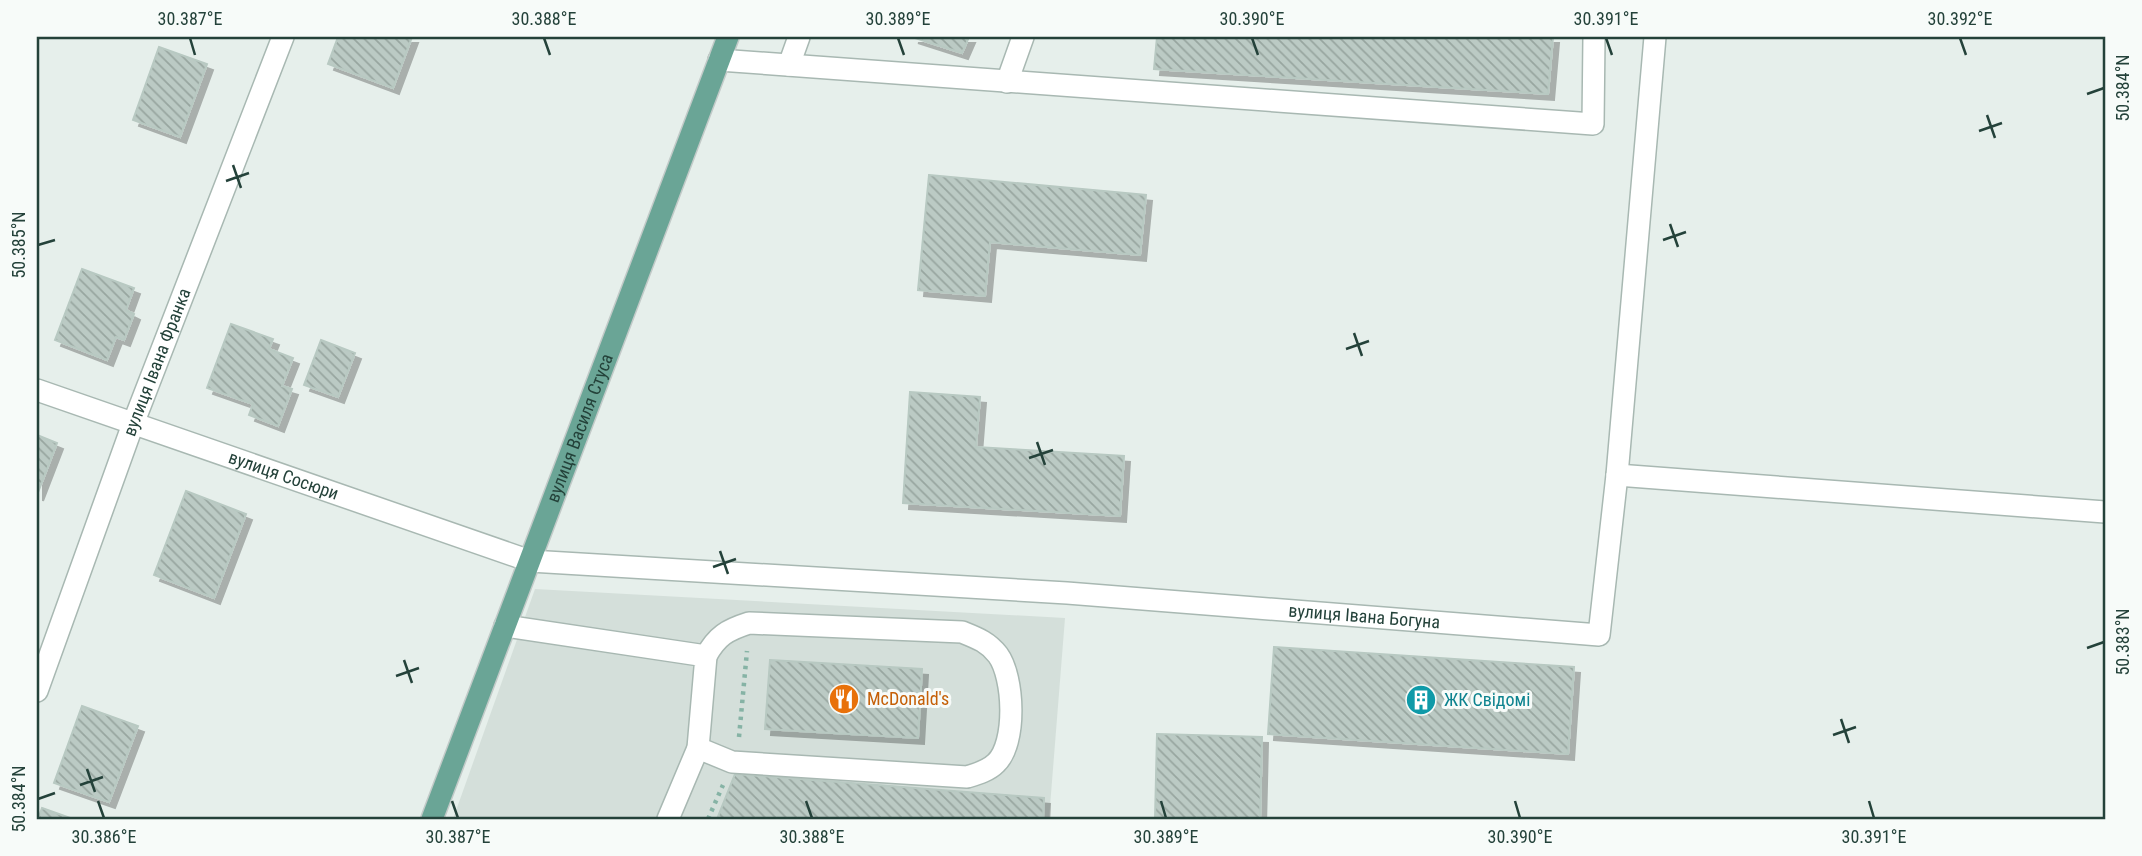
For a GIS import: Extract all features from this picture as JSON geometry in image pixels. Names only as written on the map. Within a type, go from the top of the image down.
[{"type":"main road","name":"вулиця Василя Стуса","points":[[432,819],[728,37]]},
{"type":"street","name":"вулиця Івана Франка","points":[[37,691],[133,424],[283,37]]},
{"type":"street","points":[[789,65],[799,37]]},
{"type":"street","points":[[1007,82],[1023,37]]},
{"type":"street","points":[[719,60],[1593,124],[1594,37]]},
{"type":"street","name":"вулиця Івана Богуна","points":[[530,561],[1067,593],[1599,635],[1617,475],[1655,37]]},
{"type":"street","name":"вулиця Сосюри","points":[[37,390],[530,561]]},
{"type":"street","points":[[1617,475],[2105,512]]},
{"type":"street","points":[[668,819],[698,748],[706,656],[716,638],[728,629],[749,623],[962,632],[984,640],[1000,656],[1009,687],[1011,715],[1007,743],[997,762],[967,778],[732,762],[698,748]]},
{"type":"street","points":[[505,626],[706,656]]},
{"type":"path","points":[[708,819],[738,748],[749,623]]},
{"type":"shaded area","points":[[535,589],[1065,618],[1049,819],[453,819]]},
{"type":"building","points":[[338,37],[412,37],[393,88],[328,64]]},
{"type":"building","points":[[912,37],[969,37],[962,53]]},
{"type":"building","points":[[1157,37],[1553,37],[1548,94],[1154,69]]},
{"type":"building","points":[[159,47],[207,64],[180,137],[133,120]]},
{"type":"building","points":[[929,175],[1146,195],[1140,255],[990,242],[985,296],[918,290]]},
{"type":"building","points":[[82,269],[134,288],[126,310],[134,314],[124,340],[116,337],[107,360],[55,340]]},
{"type":"building","points":[[231,324],[273,339],[269,349],[293,358],[282,386],[292,389],[278,426],[249,415],[253,404],[207,388]]},
{"type":"building","points":[[321,340],[355,353],[338,397],[304,385]]},
{"type":"building","points":[[910,392],[980,397],[976,447],[1124,456],[1120,516],[903,503]]},
{"type":"building","points":[[37,435],[57,443],[37,495]]},
{"type":"building","points":[[186,491],[246,514],[214,598],[154,575]]},
{"type":"building","name":"ЖК Свідомі","points":[[1274,647],[1574,667],[1568,754],[1268,734]]},
{"type":"building","name":"McDonald's","points":[[770,660],[922,669],[918,738],[765,729]]},
{"type":"building","points":[[82,706],[138,726],[109,802],[54,783]]},
{"type":"building","points":[[1157,734],[1262,737],[1260,819],[1155,819]]},
{"type":"building","points":[[735,774],[1044,798],[1043,819],[717,819]]},
{"type":"building","points":[[42,808],[73,819],[38,819]]},
{"type":"place","name":"McDonald's","points":[[844,699]]},
{"type":"place","name":"ЖК Свідомі","points":[[1421,700]]}]
